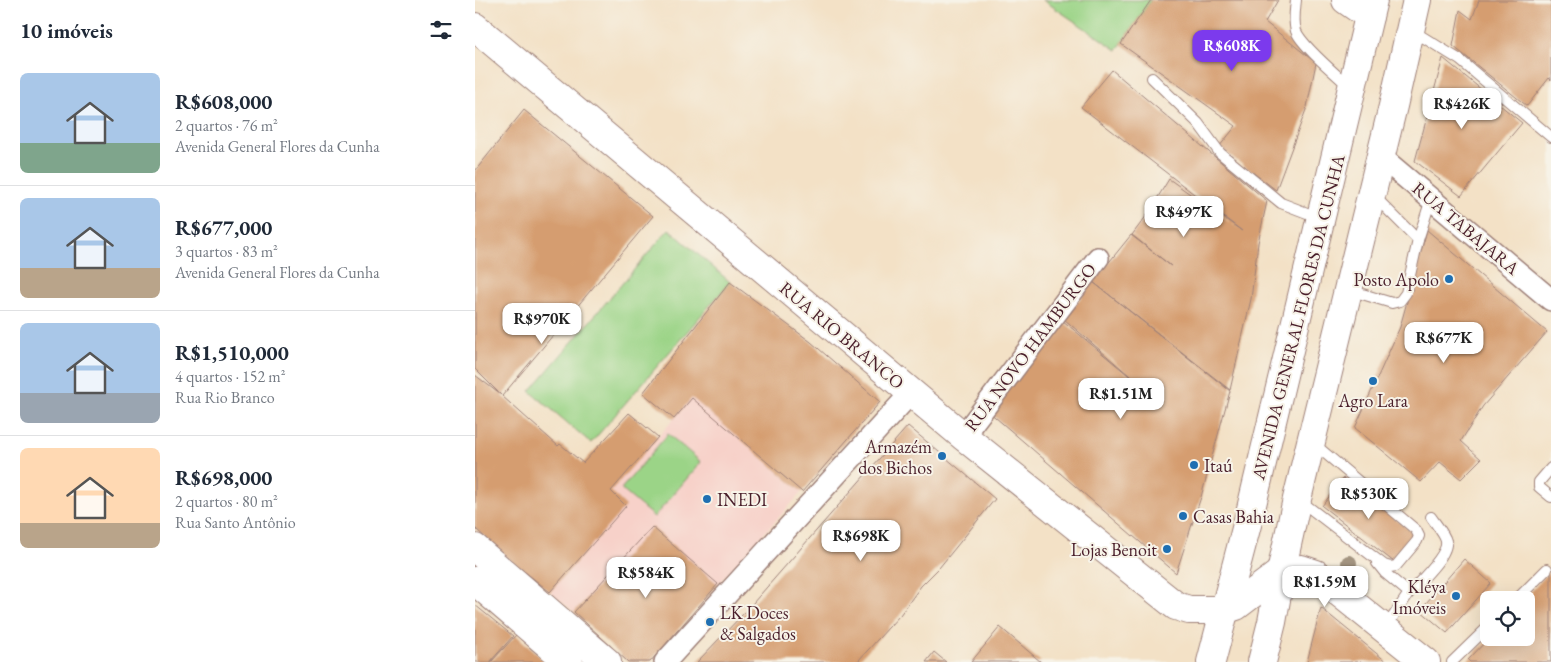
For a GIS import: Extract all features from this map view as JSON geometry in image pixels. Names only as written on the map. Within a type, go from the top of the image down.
[{"type":"main road","points":[[1346,0],[1371,8]]},
{"type":"main road","points":[[1262,662],[1297,499],[1417,0]]},
{"type":"main road","name":"AVENIDA GENERAL FLORES DA CUNHA","points":[[1211,662],[1249,517],[1353,90],[1371,8]]},
{"type":"main road","name":"RUA RIO BRANCO","points":[[475,27],[963,436],[1176,606],[1189,610],[1224,610]]},
{"type":"main road","points":[[475,548],[569,662]]},
{"type":"main road","points":[[1224,610],[1236,606],[1281,572],[1301,569],[1316,574],[1426,662]]},
{"type":"main road","points":[[475,581],[527,610],[607,662]]},
{"type":"street","name":"RUA TABAJARA","points":[[1381,156],[1551,300]]},
{"type":"street","name":"RUA NOVO HAMBURGO","points":[[963,436],[1098,258]]},
{"type":"street","points":[[665,662],[911,393]]},
{"type":"lane","points":[[1297,0],[1294,17],[1296,32],[1305,44],[1353,90]]},
{"type":"lane","points":[[1410,29],[1460,60],[1551,137]]},
{"type":"lane","points":[[1152,78],[1198,123],[1220,153],[1281,203],[1321,218]]},
{"type":"lane","points":[[1371,194],[1418,240]]},
{"type":"lane","points":[[1348,290],[1392,302],[1400,301],[1406,293],[1418,240],[1431,198]]},
{"type":"lane","points":[[1297,499],[1384,565],[1390,567],[1396,566],[1419,536],[1416,530],[1311,441]]},
{"type":"lane","points":[[1551,468],[1539,482],[1539,487],[1551,497]]},
{"type":"lane","points":[[1385,628],[1409,593],[1441,557],[1445,549],[1446,541],[1431,517]]},
{"type":"lane","points":[[1368,553],[1385,573],[1409,593]]},
{"type":"lane","points":[[1525,591],[1547,569]]},
{"type":"lane","points":[[1452,662],[1480,635]]},
{"type":"shaded area","name":"INEDI","points":[[692,398],[802,492],[718,584],[652,527],[574,612],[550,592],[626,506],[611,491]]},
{"type":"green space","points":[[1043,0],[1151,0],[1117,50]]},
{"type":"green space","points":[[669,229],[730,282],[591,443],[530,391]]},
{"type":"green space","points":[[668,434],[701,462],[654,517],[621,489]]},
{"type":"building","points":[[1151,0],[1278,0],[1265,22],[1316,63],[1307,107],[1276,190],[1219,147],[1236,126],[1121,44]]},
{"type":"building","points":[[1479,0],[1551,0],[1551,80],[1549,78],[1527,106],[1453,46],[1460,10],[1472,19]]},
{"type":"building","points":[[1443,58],[1522,123],[1461,196],[1415,161]]},
{"type":"building","points":[[1112,70],[1267,201],[1258,243],[1251,299],[1230,390],[1093,282],[1131,235],[1171,266],[1132,235],[1169,179],[1242,231],[1081,107]]},
{"type":"building","points":[[524,110],[653,216],[502,396],[558,446],[560,444],[583,463],[629,413],[658,437],[611,491],[626,506],[550,592],[504,555],[475,528],[475,375],[501,395],[475,369],[475,171]]},
{"type":"building","points":[[1427,230],[1547,332],[1483,406],[1461,441],[1481,459],[1461,479],[1440,462],[1421,482],[1355,428],[1400,327]]},
{"type":"building","points":[[730,282],[811,342],[880,402],[802,492],[692,398],[674,419],[643,393]]},
{"type":"building","points":[[1093,282],[1230,391],[1201,497],[1176,573],[988,411],[1062,320],[1151,394],[1064,319]]},
{"type":"building","points":[[908,426],[995,499],[939,568],[921,586],[900,615],[857,662],[697,662],[746,611]]},
{"type":"building","points":[[1343,478],[1416,535],[1394,562],[1322,506]]},
{"type":"building","points":[[652,527],[718,584],[650,662],[628,662],[574,612]]},
{"type":"building","name":"Kléya Imóveis","points":[[1464,559],[1491,583],[1484,591],[1480,591],[1480,596],[1447,633],[1420,610]]},
{"type":"building","points":[[1551,570],[1551,662],[1470,662],[1468,660],[1481,646],[1535,646],[1535,591],[1531,591]]},
{"type":"building","points":[[475,605],[513,636],[490,662],[475,662]]},
{"type":"building","points":[[1321,608],[1387,662],[1307,662]]},
{"type":"building","points":[[1000,627],[1041,662],[971,662]]},
{"type":"building","points":[[516,635],[546,662],[491,662]]},
{"type":"building","points":[[934,652],[946,662],[926,662]]},
{"type":"place","name":"Posto Apolo","points":[[1449,279]]},
{"type":"place","name":"Agro Lara","points":[[1373,381]]},
{"type":"place","name":"Armazém dos Bichos","points":[[942,456]]},
{"type":"place","name":"Itaú","points":[[1194,465]]},
{"type":"place","name":"INEDI","points":[[707,499]]},
{"type":"place","name":"Casas Bahia","points":[[1183,516]]},
{"type":"place","name":"Lojas Benoit","points":[[1167,549]]},
{"type":"place","name":"Kléya Imóveis","points":[[1456,596]]},
{"type":"place","name":"LK Doces & Salgados","points":[[710,622]]}]
